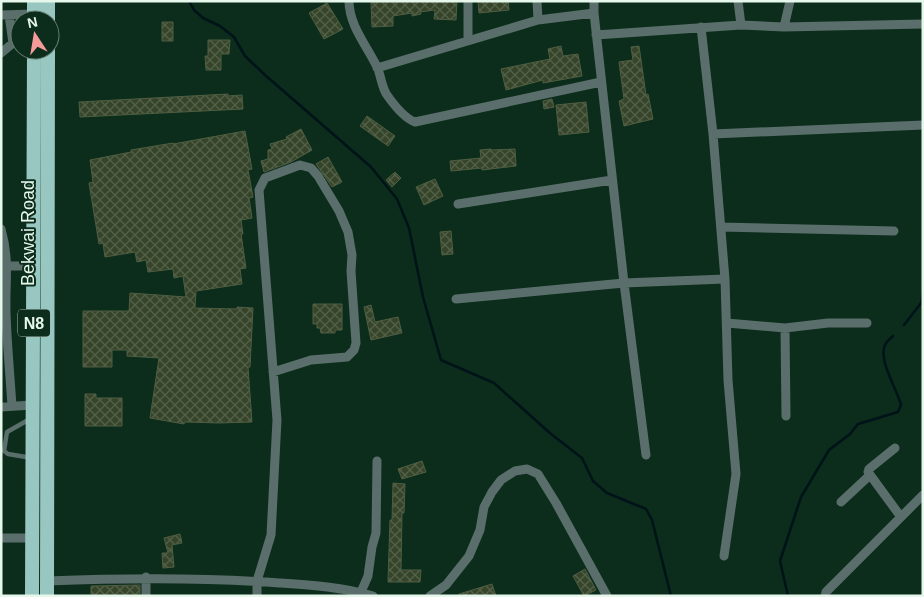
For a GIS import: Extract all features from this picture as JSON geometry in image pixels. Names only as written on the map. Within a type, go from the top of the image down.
[{"type":"highway","name":"Bekwai Road","points":[[32,596],[34,60]]},
{"type":"highway","name":"Bekwai Road","points":[[47,596],[48,60]]},
{"type":"street","points":[[349,1],[353,20],[377,68],[386,94],[404,115],[414,122],[601,82]]},
{"type":"street","points":[[468,1],[468,40]]},
{"type":"street","points":[[536,1],[538,20]]},
{"type":"street","points":[[594,1],[612,180],[646,455]]},
{"type":"street","points":[[738,1],[741,25]]},
{"type":"street","points":[[784,27],[790,1]]},
{"type":"street","points":[[377,68],[538,20],[594,13]]},
{"type":"street","points":[[1,53],[13,43],[5,15]]},
{"type":"street","points":[[596,35],[741,25],[784,27],[923,24]]},
{"type":"street","points":[[701,27],[721,227],[725,279],[728,380],[736,474],[724,556]]},
{"type":"street","points":[[713,134],[923,125]]},
{"type":"street","points":[[257,596],[257,581],[271,535],[277,420],[273,372],[260,190],[266,178],[300,165],[311,168],[318,176],[339,211],[348,232],[352,255],[351,272],[356,344],[354,350],[347,357],[311,360],[273,372]]},
{"type":"street","points":[[458,204],[612,180]]},
{"type":"street","points":[[721,227],[894,231]]},
{"type":"street","points":[[1,229],[4,254],[8,266],[3,311],[12,406]]},
{"type":"street","points":[[8,266],[34,266]]},
{"type":"street","points":[[456,299],[624,284],[725,279]]},
{"type":"street","points":[[727,323],[784,328],[828,323],[866,322]]},
{"type":"street","points":[[784,328],[786,416]]},
{"type":"street","points":[[1,407],[12,406],[33,411]]},
{"type":"street","points":[[895,448],[869,469],[870,476],[901,517]]},
{"type":"street","points":[[362,594],[368,576],[376,533],[377,461]]},
{"type":"street","points":[[430,596],[446,585],[469,556],[480,530],[484,507],[501,480],[515,472],[527,469],[538,474],[547,488],[607,596]]},
{"type":"street","points":[[841,502],[870,476]]},
{"type":"street","points":[[825,596],[826,592],[923,495]]},
{"type":"street","points":[[1,538],[32,538]]},
{"type":"street","points":[[47,580],[146,578],[257,581],[310,585],[373,596]]},
{"type":"street","points":[[146,578],[146,596]]},
{"type":"lane","points":[[33,411],[7,432],[4,450],[8,454],[33,458]]},
{"type":"building","points":[[457,1],[456,20],[434,19],[435,10],[420,12],[421,14],[412,16],[412,13],[393,16],[393,26],[372,27],[371,2]]},
{"type":"building","points":[[478,1],[508,1],[509,10],[479,13]]},
{"type":"building","points":[[327,3],[343,29],[324,39],[309,13]]},
{"type":"building","points":[[162,22],[173,22],[173,41],[162,41]]},
{"type":"building","points":[[208,40],[230,40],[229,54],[221,54],[221,70],[206,70],[205,56],[208,56]]},
{"type":"building","points":[[561,46],[563,56],[578,54],[582,76],[543,83],[543,80],[506,90],[501,69],[550,59],[548,49]]},
{"type":"building","points":[[639,46],[646,95],[648,94],[653,119],[624,126],[619,101],[624,99],[619,62],[633,60],[631,47]]},
{"type":"building","points":[[228,94],[228,96],[242,95],[243,109],[80,117],[79,102]]},
{"type":"building","points":[[552,99],[554,107],[544,109],[543,101]]},
{"type":"building","points":[[586,102],[589,132],[559,135],[556,105]]},
{"type":"building","points":[[367,116],[395,136],[388,146],[360,126]]},
{"type":"building","points":[[301,129],[312,150],[291,162],[264,172],[261,161],[268,159],[268,150],[272,149],[270,144],[287,139],[286,137]]},
{"type":"building","points":[[245,131],[252,169],[248,170],[253,197],[249,198],[252,218],[241,220],[246,268],[240,269],[242,284],[196,291],[195,308],[253,308],[250,367],[248,367],[252,422],[185,422],[184,424],[150,418],[159,358],[127,356],[127,350],[112,350],[112,367],[83,367],[83,311],[129,311],[130,293],[186,297],[183,276],[174,278],[173,269],[148,272],[146,260],[137,262],[135,252],[105,257],[103,243],[99,244],[89,183],[93,182],[90,160],[131,152],[131,150]]},
{"type":"building","points":[[515,149],[516,166],[451,171],[450,161],[481,158],[480,150]]},
{"type":"building","points":[[328,157],[342,182],[332,187],[316,164]]},
{"type":"building","points":[[395,172],[401,178],[392,187],[386,180]]},
{"type":"building","points":[[435,179],[443,196],[424,205],[416,187]]},
{"type":"building","points":[[451,231],[453,254],[442,255],[440,232]]},
{"type":"building","points":[[313,304],[342,304],[342,330],[335,330],[335,333],[321,333],[320,328],[317,328],[317,324],[313,324]]},
{"type":"building","points":[[371,305],[375,322],[398,317],[402,333],[371,340],[364,307]]},
{"type":"building","points":[[85,394],[96,394],[96,398],[122,398],[122,426],[85,426]]},
{"type":"building","points":[[422,461],[426,472],[402,479],[398,469]]},
{"type":"building","points":[[393,483],[405,484],[404,513],[402,513],[401,570],[421,570],[420,582],[388,582]]},
{"type":"building","points":[[180,534],[182,543],[172,545],[174,567],[163,568],[162,553],[168,553],[164,538]]},
{"type":"building","points":[[585,569],[596,590],[584,596],[573,576]]},
{"type":"building","points":[[492,584],[496,596],[459,596],[459,594]]},
{"type":"building","points":[[140,585],[140,596],[91,596],[91,586]]},
{"type":"waterway","points":[[189,1],[194,10],[203,18],[220,26],[234,37],[245,56],[265,75],[371,167],[397,199],[409,228],[423,297],[441,360],[494,383],[551,434],[582,458],[593,481],[607,493],[646,509],[652,520],[671,596]]},
{"type":"waterway","points":[[904,325],[921,303],[923,293]]},
{"type":"waterway","points":[[788,596],[780,561],[801,497],[829,450],[850,434],[858,424],[898,412],[901,405],[884,358],[885,345],[893,336]]}]
